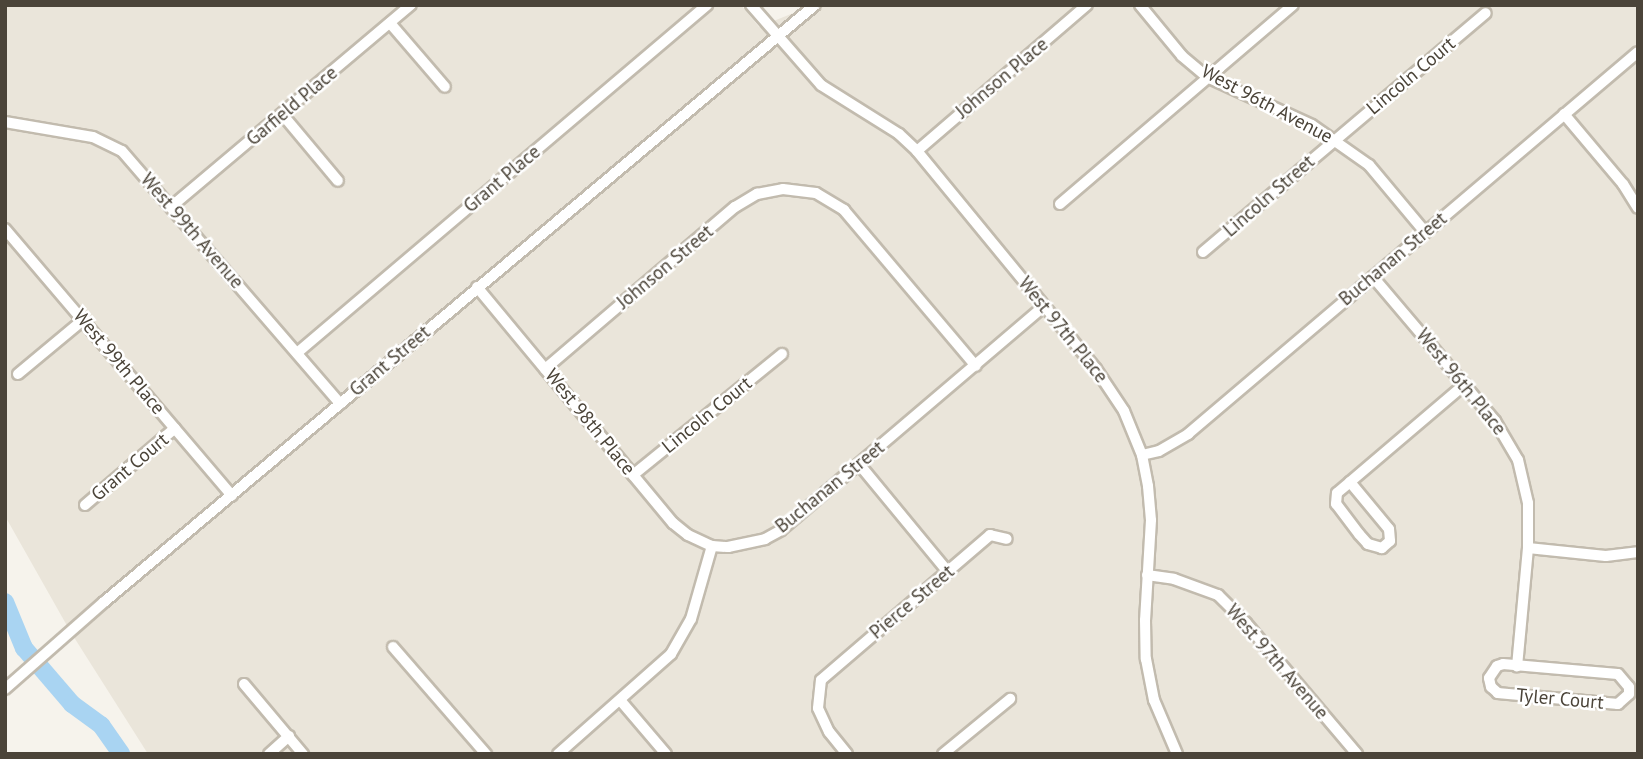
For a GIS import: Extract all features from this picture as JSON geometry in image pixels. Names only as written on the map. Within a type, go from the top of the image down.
[{"type":"street","name":"Garfield Place","points":[[172,206],[411,5]]},
{"type":"street","name":"Grant Place","points":[[297,353],[707,5]]},
{"type":"street","name":"West 97th Place","points":[[751,5],[821,85],[889,128],[917,151],[1111,388],[1124,411],[1142,455],[1151,520],[1146,659],[1154,700],[1174,753]]},
{"type":"street","name":"Grant Street","points":[[6,689],[48,649],[776,35],[815,5]]},
{"type":"street","name":"Johnson Place","points":[[917,151],[1087,5]]},
{"type":"street","name":"West 96th Avenue","points":[[1140,5],[1182,56],[1207,77],[1242,96],[1288,113],[1335,139],[1369,165],[1425,232]]},
{"type":"street","points":[[1060,204],[1293,5]]},
{"type":"street","name":"Lincoln Court","points":[[1335,139],[1486,13]]},
{"type":"street","points":[[390,23],[445,87]]},
{"type":"street","name":"Buchanan Street","points":[[1142,455],[1159,451],[1188,435],[1638,52]]},
{"type":"street","points":[[282,114],[338,181]]},
{"type":"street","points":[[1564,114],[1623,184],[1638,208]]},
{"type":"street","name":"West 99th Avenue","points":[[5,122],[93,137],[122,151],[340,404]]},
{"type":"street","name":"Lincoln Street","points":[[1203,252],[1335,139]]},
{"type":"street","name":"Johnson Street","points":[[545,369],[735,207],[757,194],[796,189],[816,193],[844,210],[976,366]]},
{"type":"street","name":"West 99th Place","points":[[5,229],[232,496]]},
{"type":"street","name":"West 96th Place","points":[[1373,277],[1465,384],[1501,430],[1518,460],[1528,503],[1528,548],[1517,666]]},
{"type":"street","name":"West 98th Place","points":[[477,287],[673,523],[688,535],[712,546]]},
{"type":"street","name":"Buchanan Street","points":[[712,546],[743,546],[765,539],[859,464],[1044,306]]},
{"type":"street","points":[[19,374],[83,320]]},
{"type":"street","name":"Lincoln Court","points":[[633,475],[782,354]]},
{"type":"street","points":[[1350,482],[1389,528],[1390,541],[1382,548],[1368,544],[1336,504],[1337,493],[1465,384]]},
{"type":"street","name":"Grant Court","points":[[85,505],[175,428]]},
{"type":"street","points":[[859,464],[948,572]]},
{"type":"street","name":"Pierce Street","points":[[847,754],[829,732],[818,708],[821,680],[990,535],[1007,539]]},
{"type":"street","points":[[558,754],[671,654],[691,619],[712,546]]},
{"type":"street","points":[[1528,548],[1606,555],[1638,552]]},
{"type":"street","name":"West 97th Avenue","points":[[1147,575],[1186,582],[1217,595],[1246,623],[1357,754]]},
{"type":"street","points":[[393,647],[486,754]]},
{"type":"street","name":"Tyler Court","points":[[1503,664],[1517,666],[1618,674],[1629,687],[1629,694],[1618,704],[1498,693],[1491,687],[1489,678],[1492,670],[1503,664]]},
{"type":"street","points":[[244,684],[303,754]]},
{"type":"street","points":[[943,754],[1010,699]]},
{"type":"street","points":[[621,700],[666,754]]},
{"type":"street","points":[[269,754],[289,736]]},
{"type":"shaded area","points":[[5,5],[741,5],[759,27],[813,5],[1638,5],[1638,754],[148,754],[70,631],[5,516]]},
{"type":"waterway","points":[[5,602],[24,648],[72,704],[101,725],[121,754]]}]
